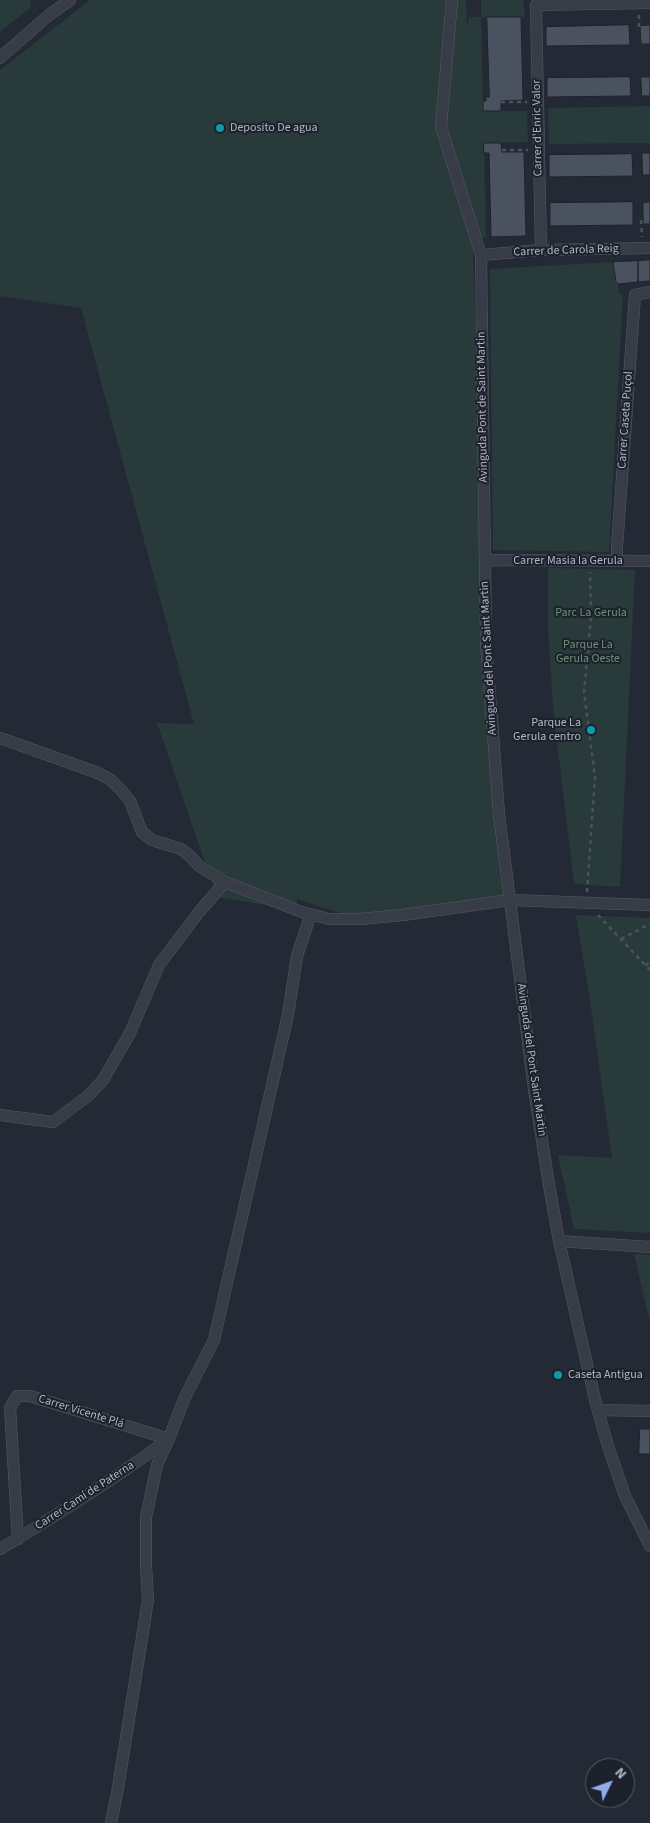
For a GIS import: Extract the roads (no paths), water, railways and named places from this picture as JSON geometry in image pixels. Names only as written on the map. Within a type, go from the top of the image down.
[{"type":"street","points":[[0,58],[49,15],[70,0]]},
{"type":"street","name":"Avinguda Pont de Saint Martin","points":[[452,0],[441,127],[481,254],[485,560]]},
{"type":"street","name":"Carrer d'Enric Valor","points":[[541,250],[536,5],[650,3]]},
{"type":"street","name":"Carrer de Carola Reig","points":[[481,254],[541,250],[646,248]]},
{"type":"street","name":"Carrer Caseta Puçol","points":[[617,561],[616,547],[635,295],[650,292]]},
{"type":"street","name":"Carrer Masia la Gerula","points":[[485,560],[650,562]]},
{"type":"street","name":"Avinguda del Pont Saint Martin","points":[[485,560],[488,661],[499,814],[534,1089],[548,1179],[559,1241],[598,1410],[625,1496],[647,1533],[650,1546]]},
{"type":"street","points":[[0,738],[98,772],[111,780],[130,801],[142,832],[152,840],[181,849],[192,857],[199,866],[226,882],[329,919],[360,919],[452,910],[510,900],[650,905]]},
{"type":"street","points":[[0,1115],[53,1122],[88,1096],[102,1080],[130,1033],[159,965],[199,912],[226,882]]},
{"type":"street","points":[[111,1823],[148,1600],[146,1517],[157,1465],[185,1396],[214,1340],[288,1015],[297,956],[311,914]]},
{"type":"street","points":[[559,1241],[650,1248]]},
{"type":"street","name":"Carrer Vicente Plá","points":[[18,1539],[10,1408],[17,1396],[30,1396],[169,1439]]},
{"type":"street","points":[[598,1410],[650,1411]]},
{"type":"street","name":"Carrer Camí de Paterna","points":[[0,1549],[141,1460],[169,1439]]},
{"type":"place","name":"Deposito De agua","points":[[220,128]]},
{"type":"place","name":"Parque La Gerula centro","points":[[591,730]]},
{"type":"place","name":"Caseta Antigua","points":[[558,1375]]},
{"type":"park label","name":"Parc La Gerula","points":[[591,613]]},
{"type":"park label","name":"Parque La Gerula Oeste","points":[[588,652]]}]
